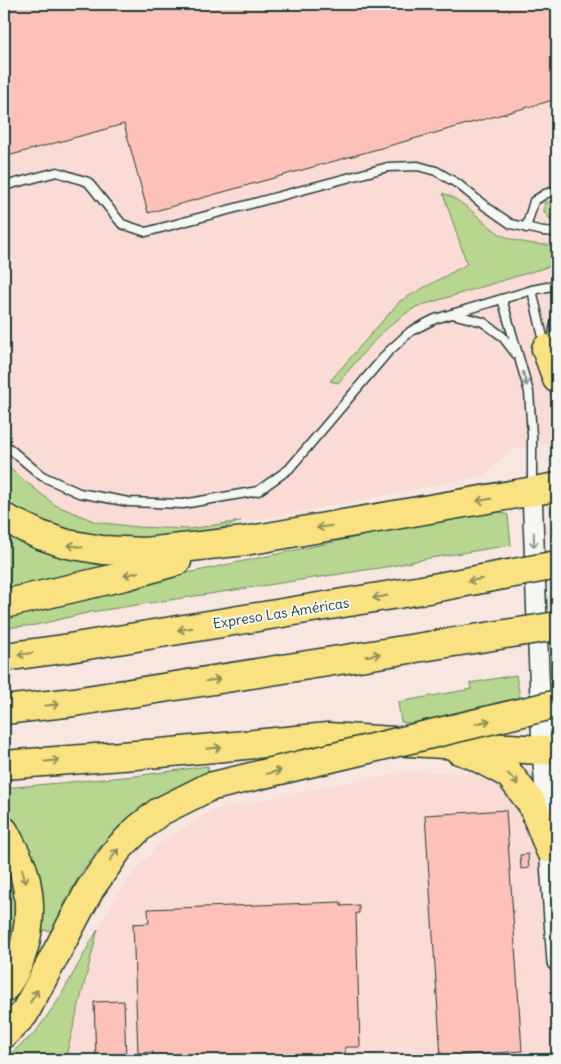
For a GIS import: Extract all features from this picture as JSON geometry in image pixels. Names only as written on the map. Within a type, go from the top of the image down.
[{"type":"highway","points":[[4,518],[40,535],[67,544],[102,550],[145,552],[245,541],[545,490]]},
{"type":"highway","points":[[4,604],[125,576],[245,541]]},
{"type":"highway","name":"Expreso Las Américas","points":[[4,657],[428,589],[557,565]]},
{"type":"highway","points":[[4,710],[74,702],[557,626]]},
{"type":"highway","points":[[4,1034],[24,1014],[90,889],[119,848],[159,812],[209,787],[557,704]]},
{"type":"highway","points":[[4,765],[161,753],[328,737],[550,750]]},
{"type":"highway","points":[[438,743],[473,755],[509,774],[532,804],[549,848]]},
{"type":"highway","points":[[4,831],[24,872],[28,890],[24,948],[19,963],[4,988]]},
{"type":"street","points":[[545,490],[550,750],[549,848],[557,962]]},
{"type":"lane","points":[[4,186],[57,172],[88,182],[122,224],[146,232],[388,167],[418,166],[436,171],[458,184],[511,224],[557,232]]},
{"type":"lane","points":[[526,228],[534,200],[557,190]]},
{"type":"lane","points":[[4,444],[42,476],[79,492],[129,502],[183,504],[258,491],[289,469],[388,352],[411,332],[435,319],[502,298],[557,285]]},
{"type":"lane","points":[[532,290],[552,367],[557,399]]},
{"type":"lane","points":[[502,298],[529,392],[532,435],[545,490]]},
{"type":"lane","points":[[452,314],[483,322],[502,336],[519,358]]},
{"type":"lane","points":[[552,367],[554,328],[557,316]]},
{"type":"shaded area","points":[[4,4],[557,4],[557,442],[509,451],[485,475],[290,514],[189,529],[137,527],[96,522],[55,505],[4,464]]},
{"type":"shaded area","points":[[411,771],[472,774],[499,785],[513,795],[557,788],[557,1060],[65,1060],[98,929],[121,888],[159,844],[211,811]]},
{"type":"green space","points":[[443,193],[465,205],[490,227],[504,236],[526,243],[557,246],[557,264],[416,307],[383,332],[338,383],[330,381],[400,301],[467,264]]},
{"type":"green space","points":[[557,200],[557,219],[550,219],[544,212],[544,203]]},
{"type":"green space","points":[[4,464],[55,505],[96,522],[137,527],[189,529],[241,521],[209,533],[132,543],[59,531],[4,504]]},
{"type":"green space","points":[[498,511],[508,515],[511,545],[392,566],[91,612],[36,625],[4,628],[4,612],[376,533]]},
{"type":"green space","points":[[4,527],[128,562],[4,596]]},
{"type":"green space","points":[[516,675],[520,698],[417,724],[401,722],[398,702],[471,689],[470,683]]},
{"type":"green space","points":[[208,766],[209,774],[182,785],[143,808],[109,837],[76,881],[52,931],[40,930],[43,897],[37,873],[21,837],[4,811],[4,788],[135,776]]},
{"type":"green space","points":[[4,860],[13,886],[15,912],[12,937],[4,963]]},
{"type":"green space","points":[[98,929],[65,1060],[4,1060],[35,1033],[59,999]]},
{"type":"building","points":[[4,4],[557,4],[557,99],[148,213],[124,124],[4,157]]},
{"type":"building","points":[[506,810],[522,1051],[441,1057],[425,815]]},
{"type":"building","points":[[528,854],[529,868],[521,869],[520,855]]},
{"type":"building","points":[[341,902],[341,906],[359,905],[359,913],[356,913],[360,1047],[345,1047],[345,1060],[154,1060],[153,1052],[138,1053],[133,924],[149,923],[148,909]]},
{"type":"building","points":[[124,1001],[126,1060],[96,1060],[94,1002]]}]
